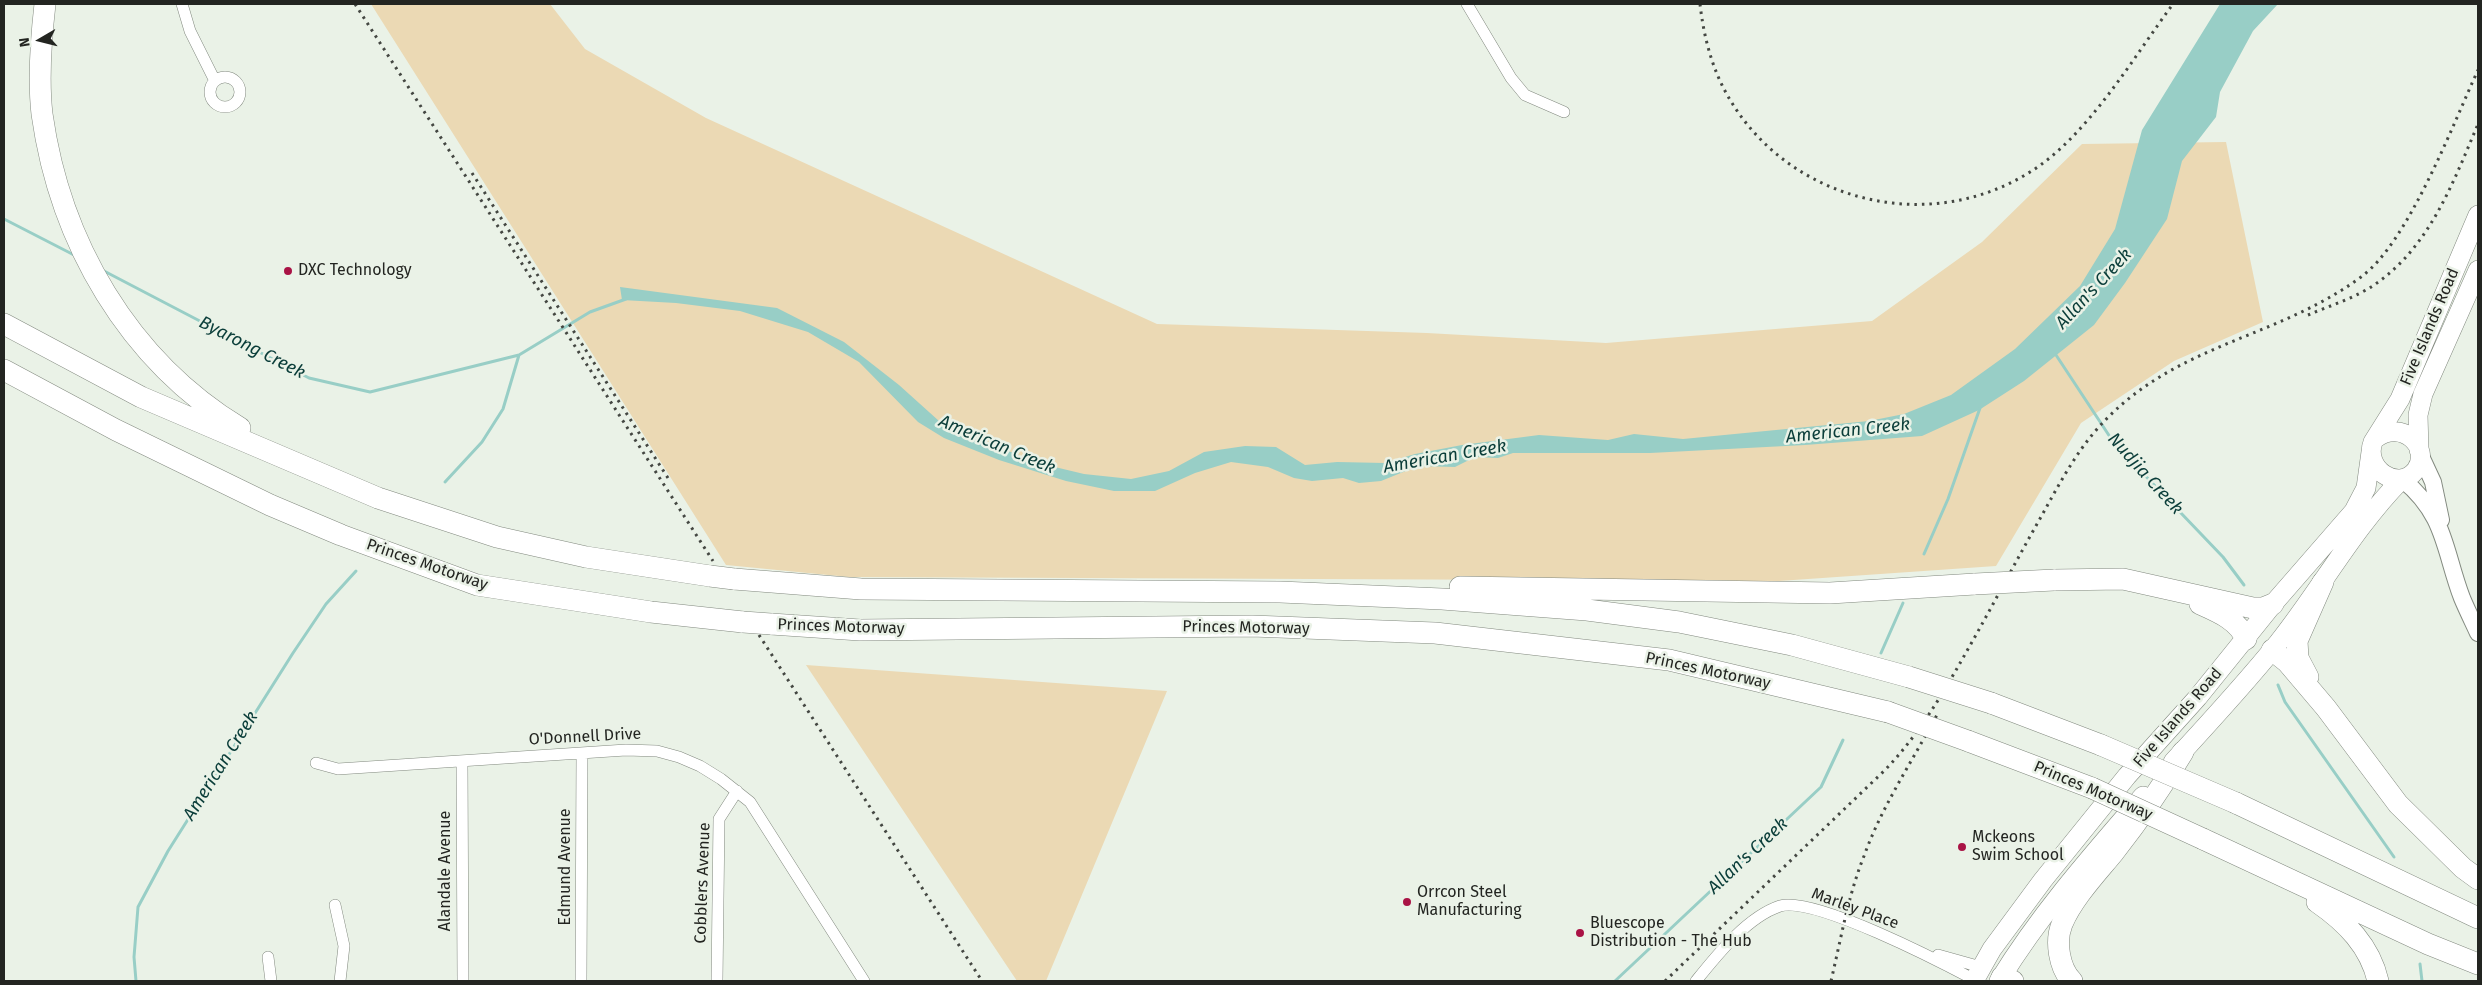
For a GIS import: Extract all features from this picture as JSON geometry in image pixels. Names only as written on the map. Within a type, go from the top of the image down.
[{"type":"highway","points":[[45,4],[41,65],[42,112],[51,165],[73,231],[113,308],[159,365],[218,415],[278,451],[378,498]]},
{"type":"highway","points":[[4,324],[141,397],[378,498],[497,537],[586,557],[734,579],[861,589],[1280,592],[1442,599],[1596,611],[1679,622],[1792,645],[1909,677],[1991,703],[2101,745],[2236,803],[2478,918]]},
{"type":"highway","name":"Princes Motorway","points":[[4,370],[116,430],[270,505],[341,535],[477,585],[651,612],[742,622],[860,630],[1252,626],[1435,633],[1669,660],[1888,712],[2092,788],[2428,944],[2478,964]]},
{"type":"highway","points":[[1280,592],[1390,586],[1830,593],[2054,580],[2122,579],[2256,609],[2273,604]]},
{"type":"highway","points":[[2323,582],[2300,631],[2296,649],[2300,662],[2326,708]]},
{"type":"highway","points":[[2159,586],[2218,612],[2240,628],[2247,643]]},
{"type":"highway","points":[[2272,650],[2286,662],[2326,708],[2398,804],[2463,868],[2478,878]]},
{"type":"highway","points":[[2072,981],[2062,965],[2059,950],[2062,924],[2082,892],[2158,794],[2183,752]]},
{"type":"highway","points":[[2210,842],[2231,859],[2310,897],[2334,914],[2352,930],[2370,956],[2378,981]]},
{"type":"main road","name":"Five Islands Road","points":[[1977,977],[2049,873],[2127,776],[2247,643],[2273,604],[2357,507],[2366,488],[2374,445],[2400,399],[2478,215]]},
{"type":"main road","name":"Five Islands Road","points":[[2420,452],[2418,415],[2423,394],[2478,270]]},
{"type":"main road","points":[[2443,535],[2427,503],[2402,480],[2390,478],[2379,471],[2372,461],[2374,445],[2389,431],[2398,431],[2412,438],[2420,452],[2435,489],[2443,535],[2462,598],[2478,633]]},
{"type":"main road","points":[[2402,480],[2418,467],[2420,452]]},
{"type":"main road","name":"Five Islands Road","points":[[2004,980],[2023,941],[2073,878],[2272,650],[2323,582],[2374,508],[2402,480]]},
{"type":"main road","points":[[2205,728],[2244,668],[2247,643],[2272,650]]},
{"type":"main road","points":[[1977,977],[2004,980]]},
{"type":"street","points":[[182,4],[190,31],[215,82]]},
{"type":"street","points":[[1468,4],[1511,78],[1525,95],[1564,112]]},
{"type":"street","name":"O'Donnell Drive","points":[[316,763],[338,769],[626,750],[656,751],[700,766],[750,802],[762,818],[864,981]]},
{"type":"street","name":"Edmund Avenue","points":[[582,753],[582,981]]},
{"type":"street","name":"Alandale Avenue","points":[[462,761],[463,981]]},
{"type":"street","name":"Cobblers Avenue","points":[[717,981],[719,819],[736,791]]},
{"type":"street","points":[[335,905],[344,946],[340,981]]},
{"type":"street","name":"Marley Place","points":[[1696,981],[1722,948],[1765,913],[1783,906],[1800,906],[1845,920],[1977,977]]},
{"type":"street","points":[[268,957],[270,981]]},
{"type":"shaded area","points":[[371,4],[550,4],[585,49],[706,118],[1157,324],[1427,333],[1606,343],[1872,321],[1982,242],[2082,144],[2226,142],[2263,322],[2174,361],[2081,423],[1996,566],[1779,581],[849,577],[726,565]]},
{"type":"shaded area","points":[[806,665],[1167,691],[1046,981],[1017,981]]},
{"type":"water","points":[[2220,4],[2278,4],[2253,31],[2220,92],[2216,117],[2182,161],[2167,219],[2125,283],[2094,325],[2024,381],[1979,410],[1922,436],[1805,445],[1650,453],[1513,453],[1498,458],[1475,457],[1455,467],[1418,466],[1381,481],[1359,483],[1343,478],[1312,481],[1294,478],[1268,467],[1231,462],[1195,473],[1155,491],[1114,491],[1066,481],[999,460],[944,438],[918,422],[859,362],[808,332],[740,311],[676,303],[622,300],[620,287],[777,308],[844,342],[899,385],[939,421],[1034,462],[1084,474],[1131,479],[1169,471],[1204,452],[1245,446],[1276,447],[1305,465],[1337,462],[1385,463],[1415,454],[1462,445],[1539,435],[1608,440],[1634,434],[1683,439],[1869,421],[1904,414],[1951,395],[2015,349],[2080,286],[2115,229],[2142,130]]},
{"type":"waterway","name":"Byarong Creek","points":[[4,219],[76,256]]},
{"type":"waterway","name":"Byarong Creek","points":[[104,271],[309,378],[370,392],[519,355]]},
{"type":"waterway","name":"American Creek","points":[[445,482],[482,442],[503,409],[519,355],[590,312],[626,299]]},
{"type":"waterway","name":"Nudjia Creek","points":[[2056,355],[2114,443],[2223,557],[2244,585]]},
{"type":"waterway","name":"Allan's Creek","points":[[1924,554],[1948,499],[1980,408]]},
{"type":"waterway","name":"American Creek","points":[[136,981],[134,957],[138,907],[168,851],[293,653],[326,604],[356,571]]},
{"type":"waterway","name":"Allan's Creek","points":[[1881,653],[1903,603]]},
{"type":"waterway","name":"Nudjia Creek","points":[[2278,685],[2285,702],[2394,857]]},
{"type":"waterway","name":"Allan's Creek","points":[[1615,981],[1821,787],[1843,740]]},
{"type":"waterway","name":"Nudjia Creek","points":[[2420,964],[2422,981]]},
{"type":"railway","points":[[355,4],[713,561]]},
{"type":"railway","points":[[1700,4],[1707,43],[1725,92],[1759,137],[1791,165],[1827,185],[1867,199],[1908,204],[1950,202],[1991,191],[2030,172],[2051,157],[2090,118],[2173,4]]},
{"type":"railway","points":[[1665,981],[1884,771],[1910,741],[1932,710],[1952,676],[2069,467],[2092,435],[2122,404],[2154,381],[2187,362],[2293,316],[2327,299],[2361,277],[2378,261],[2396,238],[2428,181],[2478,70]]},
{"type":"railway","points":[[2308,315],[2367,290],[2393,270],[2410,253],[2437,213],[2449,191],[2478,124]]},
{"type":"railway","points":[[472,173],[668,478]]},
{"type":"railway","points":[[759,635],[982,981]]},
{"type":"railway","points":[[1831,981],[1858,871],[1871,837],[1938,713]]},
{"type":"place","name":"DXC Technology","points":[[288,271]]},
{"type":"place","name":"Mckeons Swim School","points":[[1962,847]]},
{"type":"place","name":"Orrcon Steel Manufacturing","points":[[1407,902]]},
{"type":"place","name":"Bluescope Distribution - The Hub","points":[[1580,933]]}]
